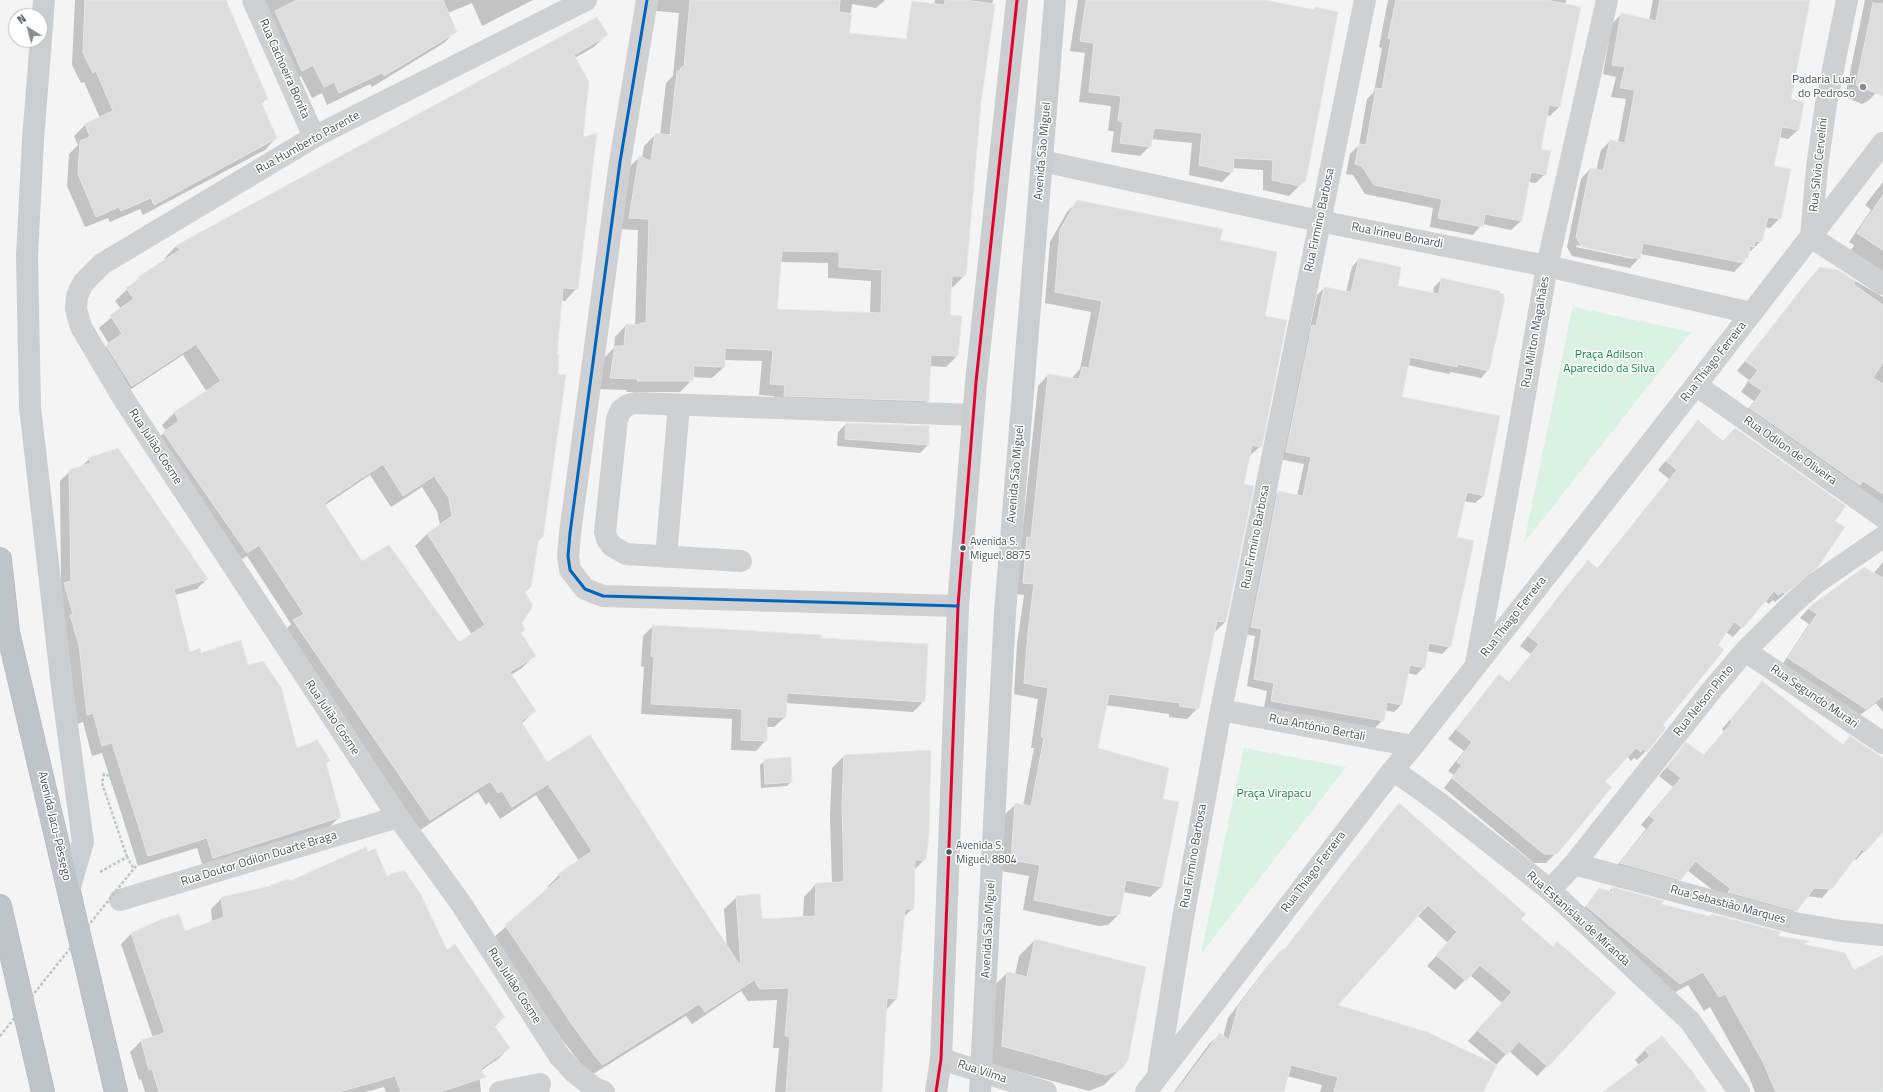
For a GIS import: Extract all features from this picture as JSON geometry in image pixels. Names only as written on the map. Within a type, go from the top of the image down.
[{"type":"highway","name":"Avenida Jacu-Pêssego","points":[[0,559],[8,632],[116,1092]]},
{"type":"highway","points":[[0,906],[43,1092]]},
{"type":"main road","points":[[44,0],[33,140],[27,256],[30,407],[63,695],[83,842],[69,890]]},
{"type":"main road","points":[[936,1092],[941,1059],[958,606],[973,415],[1016,0]]},
{"type":"main road","name":"Avenida São Miguel","points":[[980,1092],[1005,612],[1056,0]]},
{"type":"street","name":"Rua Cachoeira Bonita","points":[[253,0],[314,137]]},
{"type":"street","name":"Rua Humberto Parente","points":[[80,327],[76,309],[77,296],[83,283],[102,264],[314,137],[586,0]]},
{"type":"street","points":[[647,0],[620,162],[570,533],[568,556],[570,570],[585,589],[603,596],[958,606]]},
{"type":"street","name":"Rua Firmino Barbosa","points":[[1152,1084],[1221,710],[1365,0]]},
{"type":"street","name":"Rua Milton Magalhães","points":[[1475,667],[1516,446],[1547,266],[1607,0]]},
{"type":"street","name":"Rua Sílvio Cervelini","points":[[1811,237],[1817,167],[1826,104],[1847,0]]},
{"type":"street","name":"Rua Thiago Ferreira","points":[[1152,1084],[1392,770],[1413,746],[1696,385],[1883,143]]},
{"type":"street","name":"Rua Irineu Bonardi","points":[[1042,161],[1319,221],[1547,266],[1751,313]]},
{"type":"street","points":[[1811,237],[1883,284]]},
{"type":"street","name":"Rua Julião Cosme","points":[[80,327],[127,405],[398,817],[460,902],[560,1057],[574,1072],[593,1087],[604,1092]]},
{"type":"street","name":"Rua Odilon de Oliveira","points":[[1696,385],[1883,517]]},
{"type":"street","points":[[741,562],[623,553],[612,546],[607,540],[604,532],[617,418],[621,410],[628,405],[635,403],[973,415]]},
{"type":"street","points":[[666,557],[679,405]]},
{"type":"street","name":"Rua Nelson Pinto","points":[[1550,890],[1574,864],[1711,691],[1745,651],[1790,606],[1816,583],[1883,537]]},
{"type":"street","name":"Rua Segundo Murari","points":[[1745,651],[1883,743]]},
{"type":"street","name":"Rua Antônio Bertali","points":[[1221,710],[1413,746]]},
{"type":"street","name":"Rua Estanislau de Miranda","points":[[1392,770],[1438,802],[1550,890],[1690,1021],[1738,1092]]},
{"type":"street","name":"Rua Doutor Odilon Duarte Braga","points":[[120,900],[398,817]]},
{"type":"street","name":"Rua Sebastião Marques","points":[[1574,864],[1795,924],[1841,931],[1883,935]]},
{"type":"street","name":"Rua Vilma","points":[[941,1059],[1046,1092]]},
{"type":"street","points":[[500,1092],[539,1088],[574,1072]]},
{"type":"path","points":[[0,1036],[140,861],[110,776],[104,774],[102,783],[127,857],[144,888],[144,893]]},
{"type":"path","points":[[69,890],[127,857]]},
{"type":"green space","name":"Praça Adilson Aparecido da Silva","points":[[1574,307],[1691,332],[1524,543],[1572,310]]},
{"type":"green space","name":"Praça Virapacu","points":[[1244,748],[1346,767],[1201,954],[1243,752]]},
{"type":"building","points":[[85,0],[226,0],[268,99],[261,102],[277,138],[154,205],[151,198],[121,211],[119,207],[96,217],[78,174],[80,141],[90,137],[85,124],[113,111],[96,71],[93,73],[83,53]]},
{"type":"building","points":[[297,0],[443,0],[457,32],[384,76],[382,73],[339,93],[334,82],[324,87],[313,65],[302,71],[275,11]]},
{"type":"building","points":[[690,0],[840,0],[839,12],[852,14],[849,33],[906,39],[912,1],[944,5],[945,0],[965,0],[995,4],[981,102],[966,276],[952,276],[950,315],[962,316],[958,356],[931,355],[929,401],[784,396],[785,385],[770,384],[773,350],[725,348],[725,367],[694,366],[693,381],[637,381],[638,379],[610,378],[615,346],[624,346],[626,324],[640,325],[640,323],[646,323],[649,219],[629,218],[639,156],[651,161],[655,133],[670,135],[677,71],[680,71],[681,67],[684,67]],"holes":[[[782,251],[839,252],[839,267],[882,270],[881,313],[777,309]]]},
{"type":"building","points":[[1086,0],[1264,0],[1315,10],[1315,7],[1338,12],[1306,180],[1300,186],[1272,180],[1273,160],[1234,158],[1233,173],[1199,165],[1202,133],[1154,128],[1151,147],[1120,143],[1123,122],[1118,121],[1121,96],[1089,92],[1094,43],[1080,41]]},
{"type":"building","points":[[1396,0],[1547,0],[1581,7],[1560,107],[1549,105],[1541,149],[1551,151],[1546,175],[1531,172],[1522,221],[1485,214],[1483,227],[1438,218],[1442,199],[1374,185],[1362,166],[1355,164],[1359,144],[1366,145],[1376,88],[1382,89],[1391,39],[1388,38]]},
{"type":"building","points":[[1660,0],[1810,0],[1791,99],[1804,102],[1799,130],[1782,127],[1774,166],[1791,169],[1781,219],[1768,217],[1762,242],[1755,241],[1754,247],[1750,246],[1748,258],[1745,258],[1744,263],[1643,243],[1640,259],[1582,247],[1576,237],[1590,168],[1603,171],[1610,140],[1625,143],[1635,90],[1620,88],[1625,67],[1612,65],[1621,13],[1656,21]]},
{"type":"building","points":[[1873,3],[1883,4],[1883,96],[1856,85]]},
{"type":"building","points":[[597,17],[608,35],[574,55],[589,82],[583,137],[597,133],[578,289],[563,288],[557,355],[559,355],[558,374],[566,375],[543,537],[539,537],[531,587],[525,592],[533,606],[522,623],[525,630],[521,633],[536,656],[510,672],[536,711],[521,721],[547,762],[590,735],[741,967],[736,896],[760,894],[762,919],[815,916],[816,883],[844,882],[842,803],[844,755],[931,750],[929,833],[926,860],[915,860],[914,909],[905,909],[897,999],[887,998],[882,1092],[786,1092],[790,1037],[785,1036],[789,988],[760,989],[754,980],[705,1012],[699,1004],[602,1065],[573,1026],[505,925],[561,877],[558,874],[592,851],[548,784],[512,807],[502,791],[498,793],[490,781],[430,820],[293,620],[304,614],[259,545],[247,553],[163,432],[179,421],[174,412],[221,381],[196,344],[132,386],[106,345],[122,334],[110,315],[134,299],[126,288],[139,279],[138,277],[181,249],[175,246]],"holes":[[[383,464],[403,496],[434,476],[449,498],[452,516],[427,533],[485,625],[459,642],[389,545],[362,561],[324,503]]]},
{"type":"building","points":[[1883,195],[1883,250],[1857,233]]},
{"type":"building","points":[[1077,200],[1223,229],[1220,240],[1277,252],[1265,316],[1287,320],[1262,447],[1252,445],[1244,484],[1254,486],[1226,622],[1217,621],[1199,709],[1179,706],[1180,703],[1109,694],[1098,748],[1169,768],[1163,799],[1179,802],[1162,887],[1126,880],[1120,914],[1110,916],[1034,900],[1040,865],[1011,860],[1015,803],[1031,806],[1044,738],[1041,737],[1048,688],[1024,683],[1034,584],[1023,583],[1027,537],[1031,538],[1048,374],[1079,379],[1082,367],[1089,368],[1102,301],[1055,292],[1060,230]]},
{"type":"building","points":[[1359,258],[1401,267],[1398,286],[1439,294],[1441,278],[1500,291],[1500,293],[1504,294],[1505,298],[1489,371],[1458,364],[1457,367],[1410,357],[1402,397],[1500,416],[1484,496],[1467,492],[1457,537],[1474,541],[1451,647],[1429,643],[1425,668],[1410,665],[1402,705],[1387,702],[1384,721],[1271,701],[1274,683],[1254,679],[1262,629],[1251,627],[1278,491],[1303,496],[1311,457],[1286,452],[1312,325],[1316,326],[1324,287],[1351,292]]},
{"type":"building","points":[[1820,267],[1838,270],[1855,281],[1853,284],[1883,305],[1883,362],[1873,378],[1883,384],[1883,494],[1863,481],[1860,485],[1750,408],[1762,391],[1749,382],[1758,370],[1745,361]]},
{"type":"building","points":[[1698,420],[1723,441],[1735,428],[1846,506],[1835,521],[1845,527],[1818,567],[1785,594],[1783,592],[1778,595],[1774,591],[1743,628],[1734,622],[1718,645],[1724,650],[1663,725],[1666,728],[1647,752],[1643,749],[1641,752],[1636,748],[1605,782],[1612,787],[1557,854],[1544,854],[1452,778],[1462,765],[1457,762],[1472,742],[1456,729],[1499,674],[1509,682],[1539,644],[1528,636],[1558,597],[1588,560],[1598,569],[1677,470],[1666,461]]},
{"type":"building","points":[[846,423],[929,426],[929,445],[845,439]]},
{"type":"building","points":[[118,448],[208,579],[174,589],[190,652],[200,648],[201,653],[241,640],[248,665],[263,661],[281,687],[297,748],[317,740],[331,761],[326,763],[341,817],[213,858],[207,838],[148,856],[112,743],[102,746],[93,713],[87,715],[79,645],[70,615],[73,614],[64,583],[71,581],[69,470],[91,463],[88,458]]},
{"type":"building","points":[[1864,567],[1883,578],[1883,696],[1866,709],[1788,658],[1817,614],[1808,608]]},
{"type":"building","points":[[653,625],[821,635],[821,638],[928,644],[925,702],[787,693],[786,717],[767,717],[767,741],[741,740],[742,709],[651,704],[654,657],[651,656]]},
{"type":"building","points":[[1762,681],[1843,745],[1850,736],[1883,758],[1883,832],[1865,852],[1862,849],[1832,889],[1814,888],[1797,911],[1728,892],[1731,889],[1695,861],[1681,880],[1620,863],[1655,820],[1650,816],[1681,778],[1667,767],[1686,742],[1704,755],[1732,722],[1730,720]]},
{"type":"building","points":[[791,757],[792,782],[765,784],[764,759]]},
{"type":"building","points":[[1399,803],[1526,914],[1521,919],[1553,947],[1557,941],[1616,993],[1548,1067],[1519,1041],[1507,1055],[1477,1030],[1512,992],[1480,965],[1466,981],[1436,955],[1457,932],[1428,905],[1338,1005],[1427,1032],[1497,1065],[1483,1092],[1334,1092],[1338,1077],[1291,1065],[1284,1092],[1176,1092],[1220,1033],[1229,1040],[1238,1007],[1279,952],[1288,946]]},
{"type":"building","points":[[366,847],[368,852],[375,848],[387,876],[404,870],[420,893],[447,950],[455,944],[505,1017],[494,1025],[510,1048],[480,1069],[486,1077],[440,1092],[401,1092],[395,1076],[339,1092],[159,1092],[152,1069],[149,1070],[141,1040],[165,1033],[131,933],[160,920],[179,914],[185,931],[224,917],[221,897],[271,886],[289,879],[290,881]]},
{"type":"building","points":[[1612,887],[1664,901],[1661,904],[1709,916],[1712,914],[1781,932],[1778,936],[1809,941],[1803,944],[1845,953],[1854,970],[1883,955],[1883,1092],[1776,1092],[1763,1062],[1725,994],[1719,997],[1703,972],[1680,984],[1586,906],[1599,888],[1613,892]]},
{"type":"building","points":[[1035,939],[1146,967],[1128,1060],[1122,1069],[1106,1075],[1002,1046],[1007,972],[1027,977]]},
{"type":"building","points":[[1662,1036],[1692,1071],[1707,1092],[1603,1092],[1650,1056],[1644,1049]]},
{"type":"transit line","points":[[647,0],[620,162],[570,533],[568,556],[570,570],[585,589],[603,596],[958,606]]},
{"type":"transit line","points":[[936,1092],[941,1059],[958,606],[976,382],[1017,0]]},
{"type":"place","name":"Padaria Luar do Pedroso","points":[[1863,87]]},
{"type":"place","name":"Avenida S. Miguel, 8875","points":[[963,548]]},
{"type":"place","name":"Avenida S. Miguel, 8804","points":[[949,852]]}]
